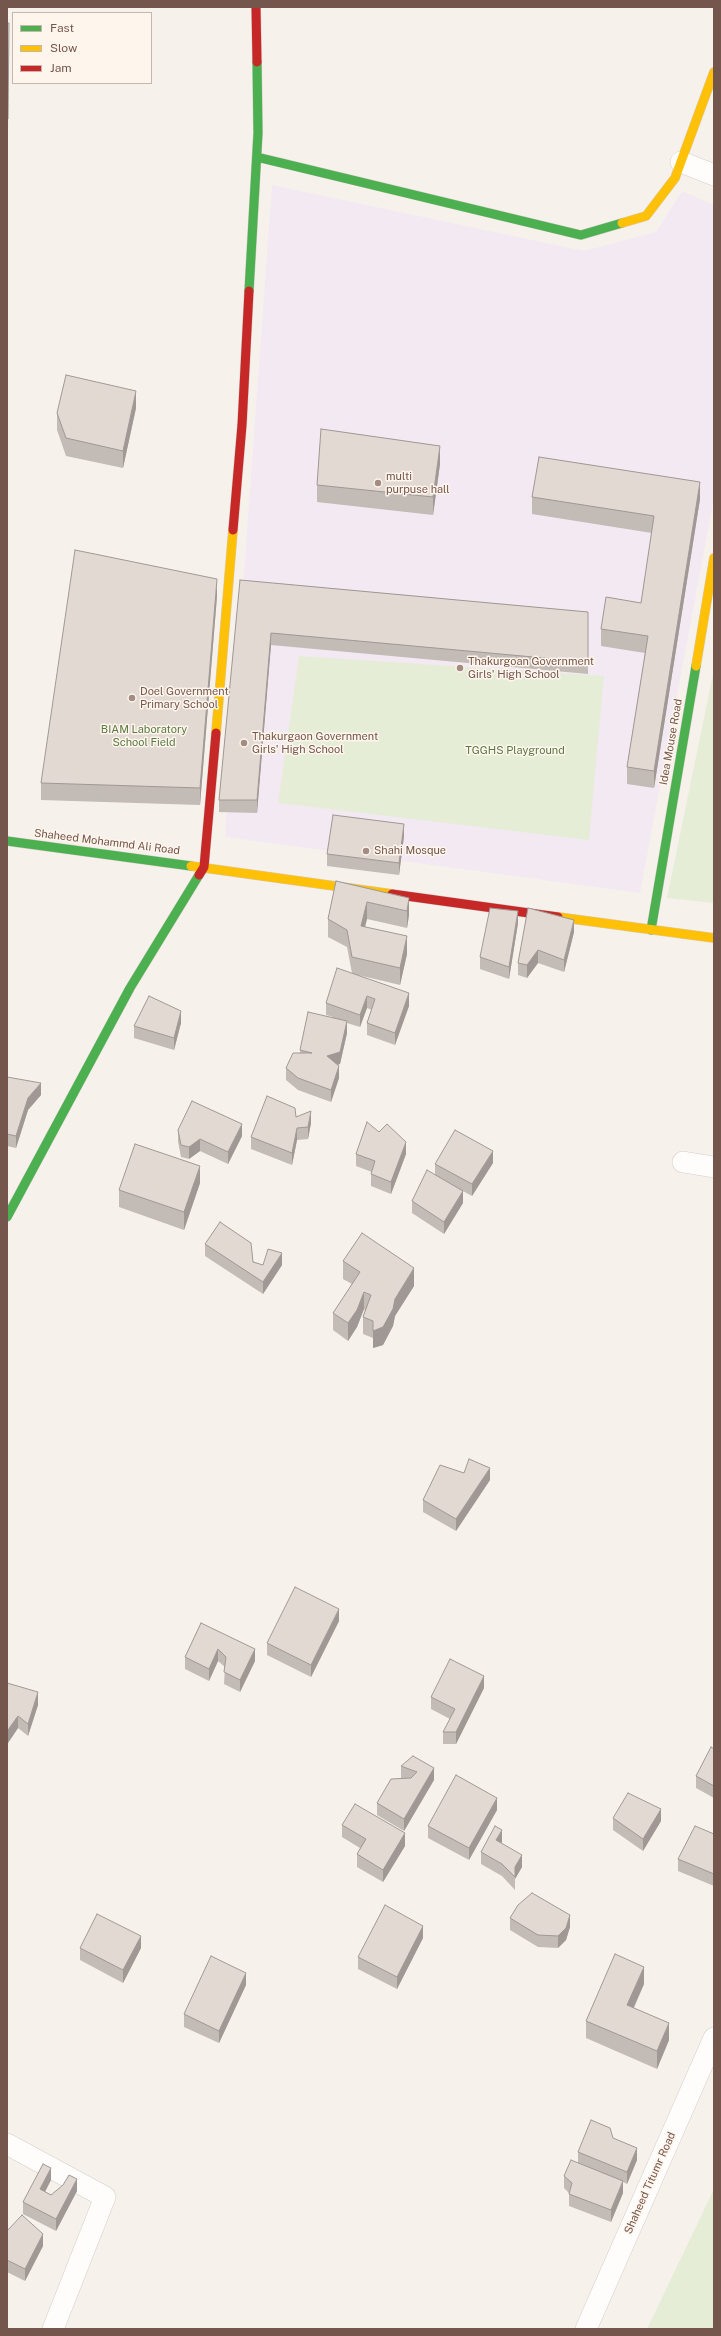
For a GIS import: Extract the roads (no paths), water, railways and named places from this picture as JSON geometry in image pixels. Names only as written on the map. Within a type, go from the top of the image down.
[{"type":"street","points":[[7,1217],[130,988],[204,867],[242,425],[256,157],[256,7]]},
{"type":"street","points":[[256,157],[581,235],[646,216],[675,178],[714,72]]},
{"type":"street","points":[[681,162],[714,175]]},
{"type":"street","name":"Idea Mouse Road","points":[[651,930],[714,558]]},
{"type":"street","name":"Shaheed Mohammd Ali Road","points":[[7,841],[714,938]]},
{"type":"street","points":[[683,1162],[714,1167]]},
{"type":"street","name":"Shaheed Titumr Road","points":[[586,2329],[714,2038]]},
{"type":"street","points":[[7,2144],[105,2197],[53,2329]]},
{"type":"place","name":"multi purpuse hall","points":[[378,483]]},
{"type":"place","name":"Thakurgoan Government Girls' High School","points":[[460,668]]},
{"type":"place","name":"Doel Government Primary School","points":[[132,698]]},
{"type":"place","name":"Thakurgaon Government Girls' High School","points":[[244,743]]},
{"type":"place","name":"Shahi Mosque","points":[[366,851]]},
{"type":"park label","name":"BIAM Laboratory School Field","points":[[144,736]]},
{"type":"park label","name":"TGGHS Playground","points":[[515,751]]}]
